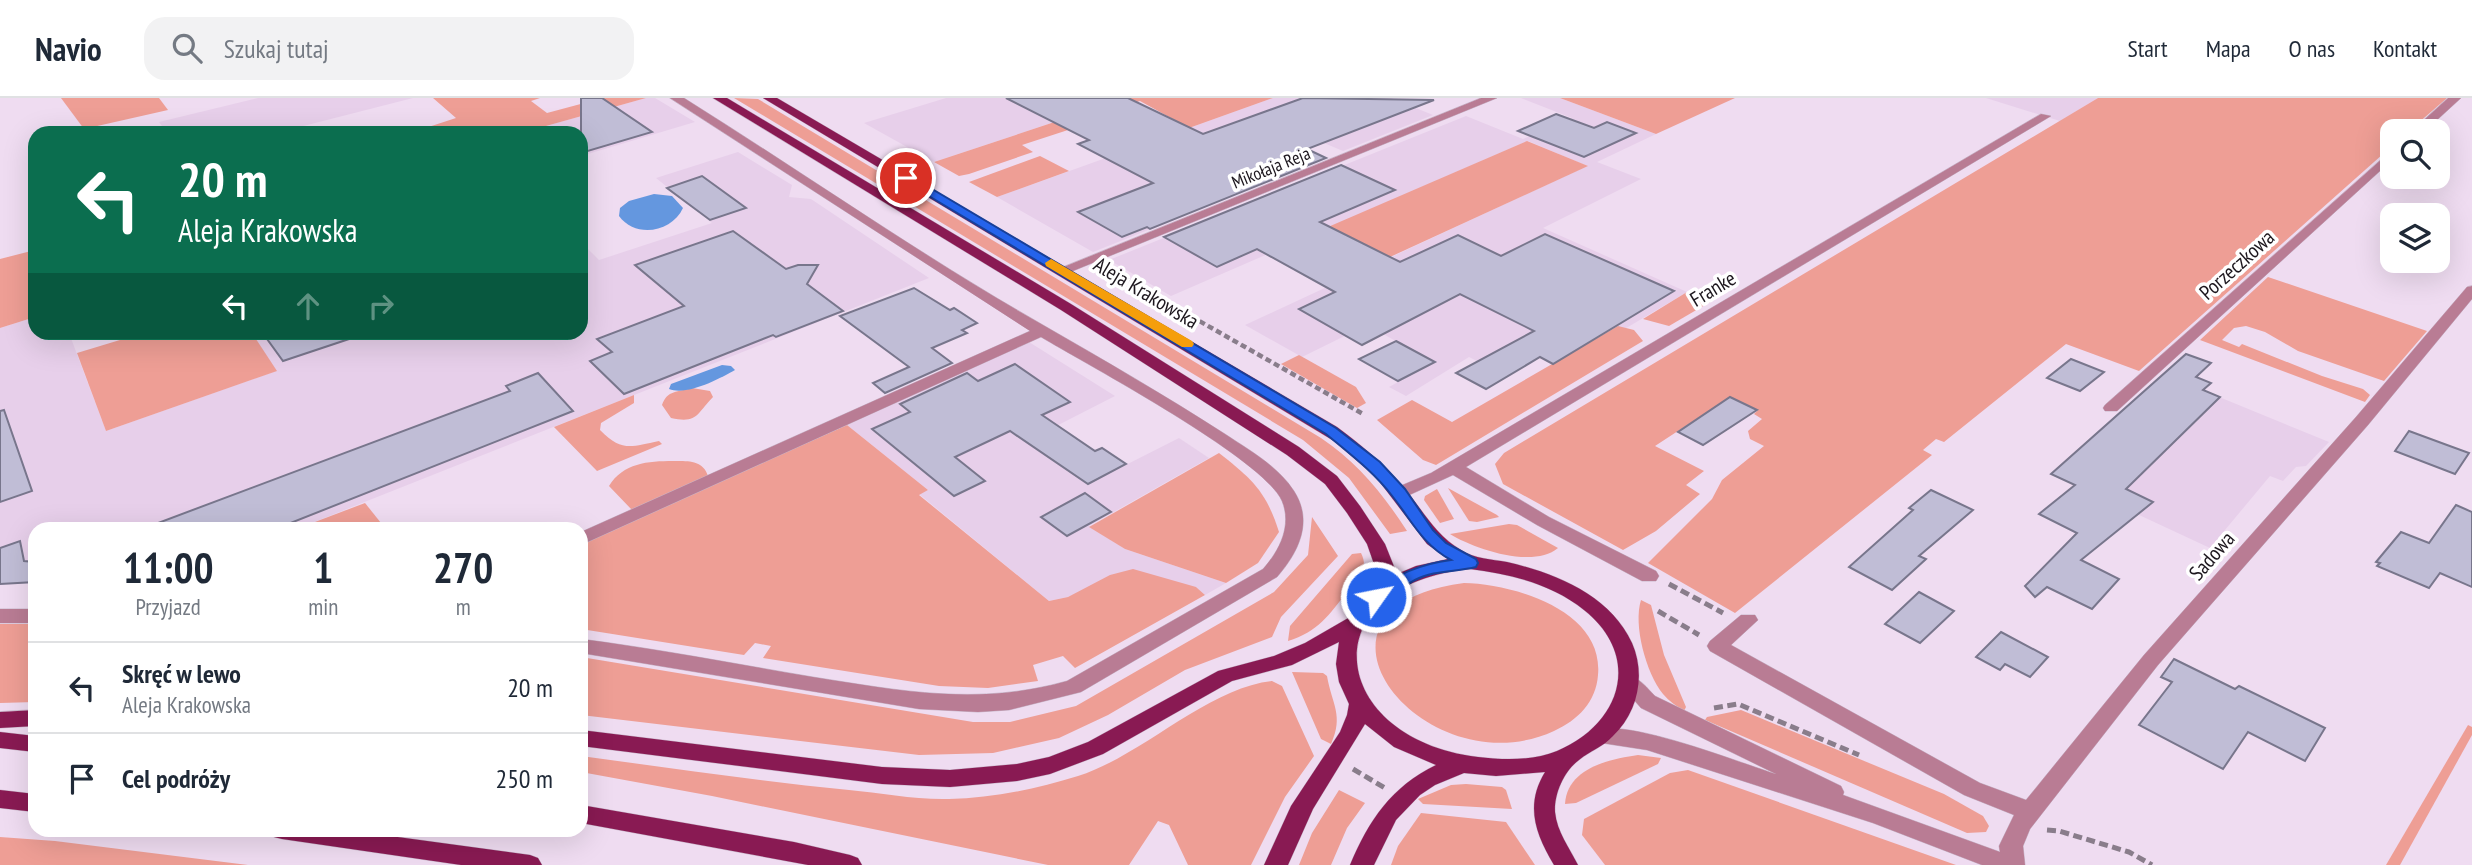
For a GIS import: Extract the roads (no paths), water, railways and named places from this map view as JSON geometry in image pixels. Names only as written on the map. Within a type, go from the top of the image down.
[{"type":"main road","points":[[719,98],[1066,307],[1293,451],[1331,480],[1354,510],[1376,544],[1391,585]]},
{"type":"main road","name":"Aleja Krakowska","points":[[769,98],[1331,431],[1375,466],[1440,547],[1470,563]]},
{"type":"main road","points":[[1566,865],[1550,840],[1543,816],[1545,791],[1552,775],[1567,758],[1602,736],[1615,722],[1624,705],[1629,683],[1630,665],[1622,644],[1593,608],[1569,591],[1545,580],[1493,565],[1470,563],[1429,568],[1391,585],[1371,602],[1354,623],[1346,646],[1345,665],[1350,685],[1360,703],[1398,738],[1437,757],[1463,764],[1511,769],[1567,758]]},
{"type":"main road","points":[[588,739],[875,775],[958,778],[997,775],[1051,765],[1103,744],[1225,676],[1245,668],[1282,661],[1308,650],[1354,623]]},
{"type":"main road","points":[[1276,865],[1285,841],[1312,790],[1352,730],[1360,703]]},
{"type":"main road","points":[[0,719],[28,718]]},
{"type":"main road","points":[[0,740],[28,743]]},
{"type":"main road","points":[[1362,865],[1369,845],[1401,798],[1427,777],[1463,764]]},
{"type":"main road","points":[[0,799],[28,802]]},
{"type":"main road","points":[[588,815],[794,852],[850,865]]},
{"type":"main road","points":[[332,837],[530,865]]},
{"type":"street","points":[[588,647],[923,702],[999,705],[1039,698],[1074,687],[1270,573],[1285,558],[1294,537],[1288,495],[1269,472],[1189,419],[863,220],[676,98]]},
{"type":"street","name":"Mikołaja Reja","points":[[1063,270],[1491,98]]},
{"type":"street","points":[[2431,119],[2455,98]]},
{"type":"street","name":"Franke","points":[[1399,493],[1453,467],[2045,116]]},
{"type":"street","name":"Porzeczkowa","points":[[2111,408],[2380,165]]},
{"type":"street","name":"Sadowa","points":[[2010,865],[2011,846],[2020,824],[2036,820],[2151,660],[2362,421],[2472,290]]},
{"type":"street","points":[[588,536],[1042,331]]},
{"type":"street","points":[[1453,467],[1543,521],[1649,576]]},
{"type":"street","points":[[0,616],[28,616]]},
{"type":"street","points":[[1745,622],[1717,646],[1972,789],[2036,820]]},
{"type":"street","points":[[1629,683],[1648,702],[1880,816]]},
{"type":"street","points":[[1602,736],[1647,742],[1880,816],[2010,865]]},
{"type":"water","points":[[654,194],[672,196],[683,208],[671,223],[653,230],[644,230],[626,223],[619,216],[620,208],[629,201]]},
{"type":"water","points":[[722,365],[731,366],[735,370],[694,388],[676,391],[669,389],[671,384]]}]
